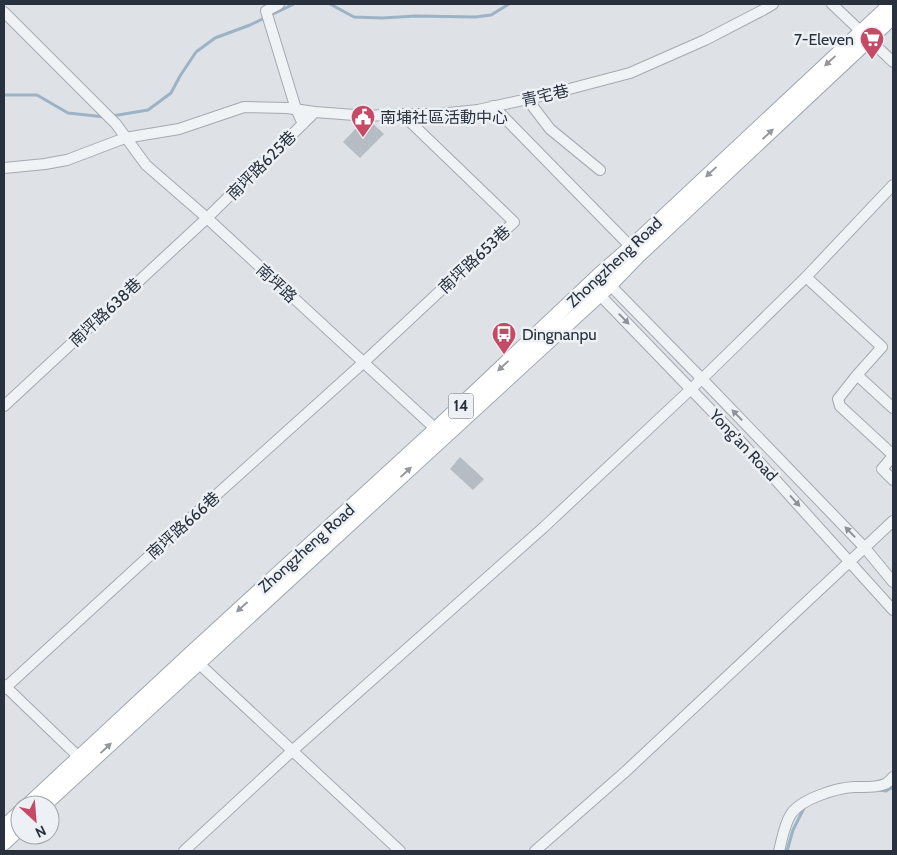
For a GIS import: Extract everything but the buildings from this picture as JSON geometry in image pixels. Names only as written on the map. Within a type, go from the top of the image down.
[{"type":"main road","name":"Zhongzheng Road","points":[[41,795],[83,762],[599,288],[639,255],[865,35],[891,4]]},
{"type":"main road","name":"Zhongzheng Road","points":[[599,288],[600,274],[865,35],[893,17]]},
{"type":"main road","name":"Zhongzheng Road","points":[[53,795],[83,762]]},
{"type":"street","points":[[279,4],[266,11],[296,109],[303,124]]},
{"type":"street","name":"青宅巷","points":[[4,168],[67,160],[125,138],[179,129],[244,106],[368,116],[438,114],[478,110],[630,73],[705,40],[773,4]]},
{"type":"street","points":[[832,4],[893,62]]},
{"type":"street","name":"南坪路","points":[[4,12],[116,124],[146,165],[207,218],[440,433]]},
{"type":"street","points":[[527,99],[550,129],[600,170]]},
{"type":"street","points":[[493,106],[631,247]]},
{"type":"street","name":"南坪路625巷","points":[[207,218],[315,112]]},
{"type":"street","name":"南坪路653巷","points":[[364,362],[514,222],[402,114]]},
{"type":"street","points":[[184,851],[292,751],[544,527],[702,379],[806,277],[893,185]]},
{"type":"street","name":"南坪路638巷","points":[[4,406],[207,218]]},
{"type":"street","points":[[806,277],[882,348],[838,399],[840,406],[893,456],[882,469],[893,480]]},
{"type":"street","name":"Yong'an Road","points":[[599,288],[702,379],[865,548],[893,582]]},
{"type":"street","name":"Yong'an Road","points":[[599,288],[893,610]]},
{"type":"street","name":"南坪路666巷","points":[[5,687],[364,362]]},
{"type":"street","points":[[857,375],[893,408]]},
{"type":"street","points":[[536,851],[624,772],[893,521]]},
{"type":"street","points":[[194,659],[400,851]]},
{"type":"street","points":[[5,687],[83,762]]},
{"type":"street","points":[[779,851],[786,825],[798,806],[831,792],[885,784],[893,777]]},
{"type":"waterway","points":[[112,116],[148,110],[171,93],[196,52],[215,38],[250,25],[294,4]]},
{"type":"waterway","points":[[330,4],[354,17],[382,18],[416,16],[475,17],[491,15],[509,4]]},
{"type":"waterway","points":[[4,95],[37,95],[68,113],[105,117]]},
{"type":"waterway","points":[[879,790],[886,791],[893,787]]},
{"type":"waterway","points":[[787,851],[793,830],[804,808]]},
{"type":"place","name":"7-Eleven","points":[[872,60]]},
{"type":"place","name":"南埔社區活動中心","points":[[363,138]]},
{"type":"place","name":"Dingnanpu","points":[[504,355]]}]
